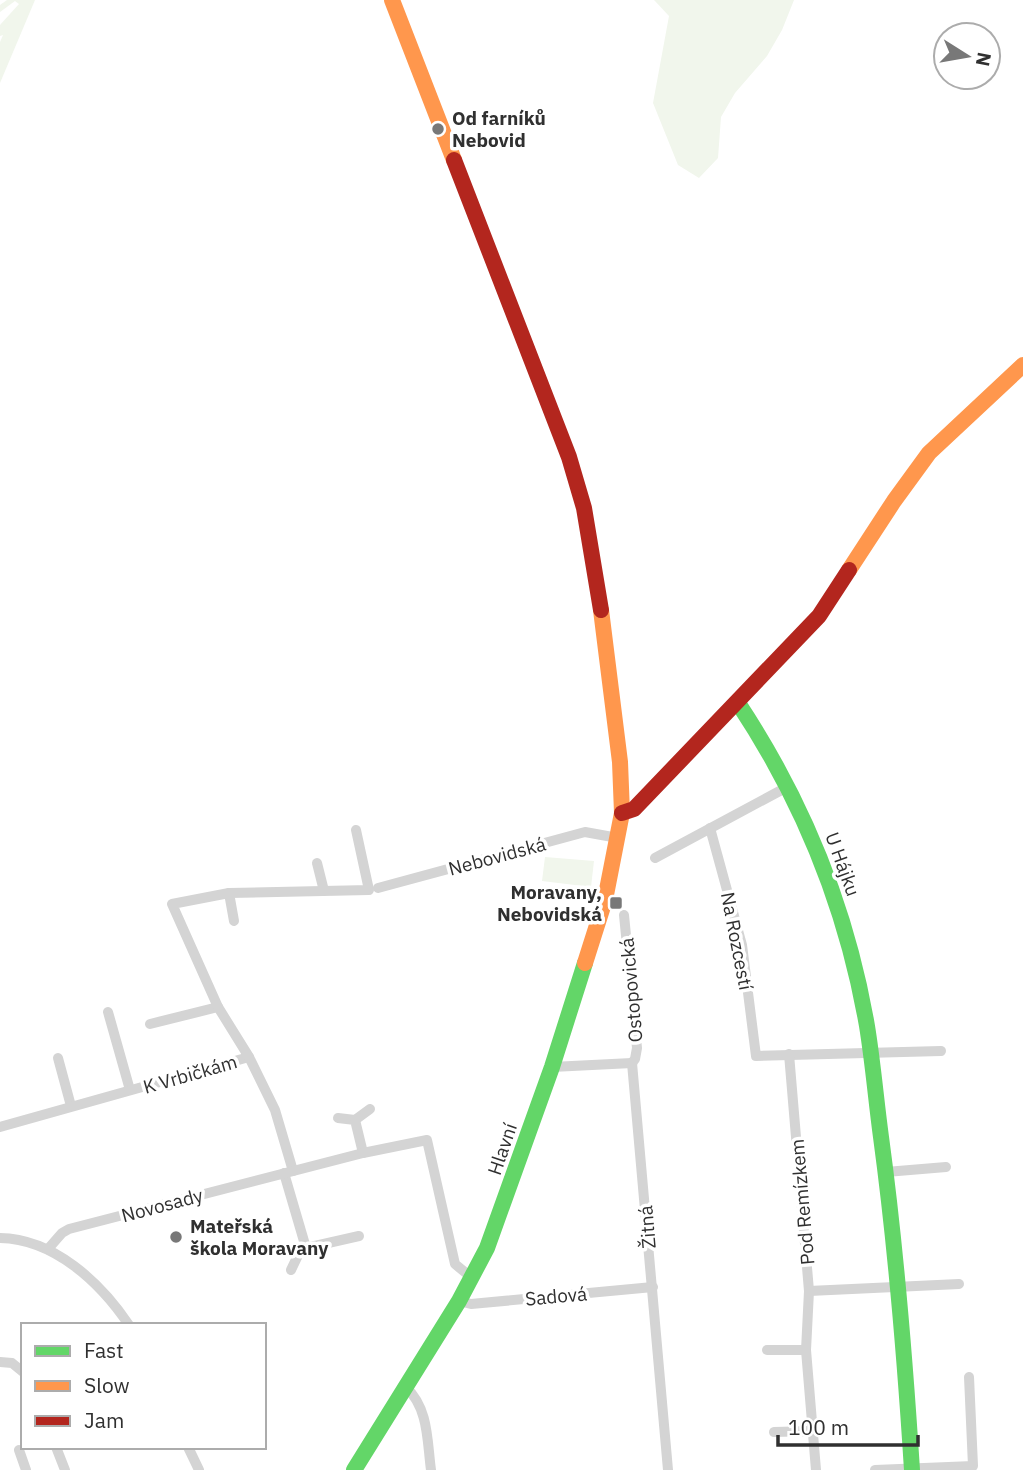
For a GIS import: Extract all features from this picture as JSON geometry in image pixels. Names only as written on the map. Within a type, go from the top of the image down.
[{"type":"street","name":"Hlavní","points":[[354,1470],[472,1278],[506,1199],[606,900],[622,813],[618,748],[595,567],[584,508],[569,457],[392,0]]},
{"type":"street","points":[[622,813],[634,808],[819,616],[886,512],[929,453],[1023,365]]},
{"type":"street","name":"U Hájku","points":[[738,703],[760,734],[789,786],[813,840],[844,927],[864,1012],[899,1288],[912,1469]]},
{"type":"street","points":[[655,858],[789,786]]},
{"type":"street","name":"Na Rozcestí","points":[[710,828],[742,945],[756,1056],[789,1054]]},
{"type":"street","points":[[234,921],[229,892],[369,890],[356,830]]},
{"type":"street","name":"Nebovidská","points":[[378,888],[585,832],[618,838]]},
{"type":"street","points":[[317,863],[324,891]]},
{"type":"street","name":"K Vrbičkám","points":[[229,892],[172,904],[218,1007],[249,1057],[275,1110],[288,1172]]},
{"type":"street","name":"Ostopovická","points":[[624,915],[636,1048],[632,1063]]},
{"type":"street","points":[[150,1024],[218,1007]]},
{"type":"street","name":"K Vrbičkám","points":[[108,1012],[130,1090]]},
{"type":"street","points":[[789,1054],[942,1051]]},
{"type":"street","name":"Pod Remízkem","points":[[789,1054],[809,1290],[806,1350],[816,1470]]},
{"type":"street","name":"K Vrbičkám","points":[[0,1127],[249,1057]]},
{"type":"street","points":[[58,1058],[71,1106]]},
{"type":"street","points":[[552,1067],[632,1063]]},
{"type":"street","name":"Žitná","points":[[632,1063],[668,1470]]},
{"type":"street","points":[[338,1118],[355,1119],[370,1109]]},
{"type":"street","points":[[355,1119],[363,1153]]},
{"type":"street","name":"Novosady","points":[[48,1249],[69,1229],[363,1153],[427,1140],[455,1264],[472,1278]]},
{"type":"street","points":[[886,1172],[946,1167]]},
{"type":"street","points":[[288,1172],[306,1248]]},
{"type":"street","points":[[291,1270],[300,1249],[359,1236]]},
{"type":"street","points":[[0,1238],[27,1241],[48,1249],[71,1264],[93,1282],[128,1323]]},
{"type":"street","points":[[809,1290],[959,1284]]},
{"type":"street","name":"Sadová","points":[[459,1301],[471,1304],[653,1287]]},
{"type":"street","points":[[767,1350],[806,1350]]},
{"type":"street","points":[[0,1362],[12,1363],[21,1370]]},
{"type":"street","points":[[875,1470],[973,1468],[969,1377]]},
{"type":"street","points":[[406,1387],[416,1397],[423,1411],[431,1470]]},
{"type":"street","points":[[774,1432],[813,1431]]},
{"type":"street","points":[[57,1449],[65,1470]]},
{"type":"street","points":[[189,1449],[199,1470]]},
{"type":"street","points":[[19,1450],[26,1470]]},
{"type":"shaded area","points":[[7,0],[35,0],[0,83],[0,42],[3,35],[0,36],[0,25],[19,4],[15,1],[0,12],[0,5]]},
{"type":"shaded area","points":[[654,0],[794,0],[782,30],[767,56],[735,93],[721,117],[718,158],[699,178],[678,165],[653,103],[669,16]]},
{"type":"shaded area","points":[[545,857],[594,861],[591,887],[542,881]]},
{"type":"traffic: fast","points":[[738,703],[783,778],[802,818],[835,899],[858,983],[869,1040],[891,1220],[912,1470]]},
{"type":"traffic: fast","points":[[354,1470],[459,1301],[487,1248],[552,1067],[585,963]]},
{"type":"traffic: slow","points":[[392,0],[454,160]]},
{"type":"traffic: slow","points":[[849,570],[929,453],[1023,365]]},
{"type":"traffic: slow","points":[[585,963],[605,900],[622,813],[620,762],[601,610]]},
{"type":"traffic: jam","points":[[454,160],[569,457],[584,508],[601,610]]},
{"type":"traffic: jam","points":[[622,813],[634,809],[819,616],[849,570]]},
{"type":"place","name":"Od farníků Nebovid","points":[[438,129]]},
{"type":"place","name":"Moravany, Nebovidská","points":[[616,903]]},
{"type":"place","name":"Mateřská škola Moravany","points":[[176,1237]]}]
